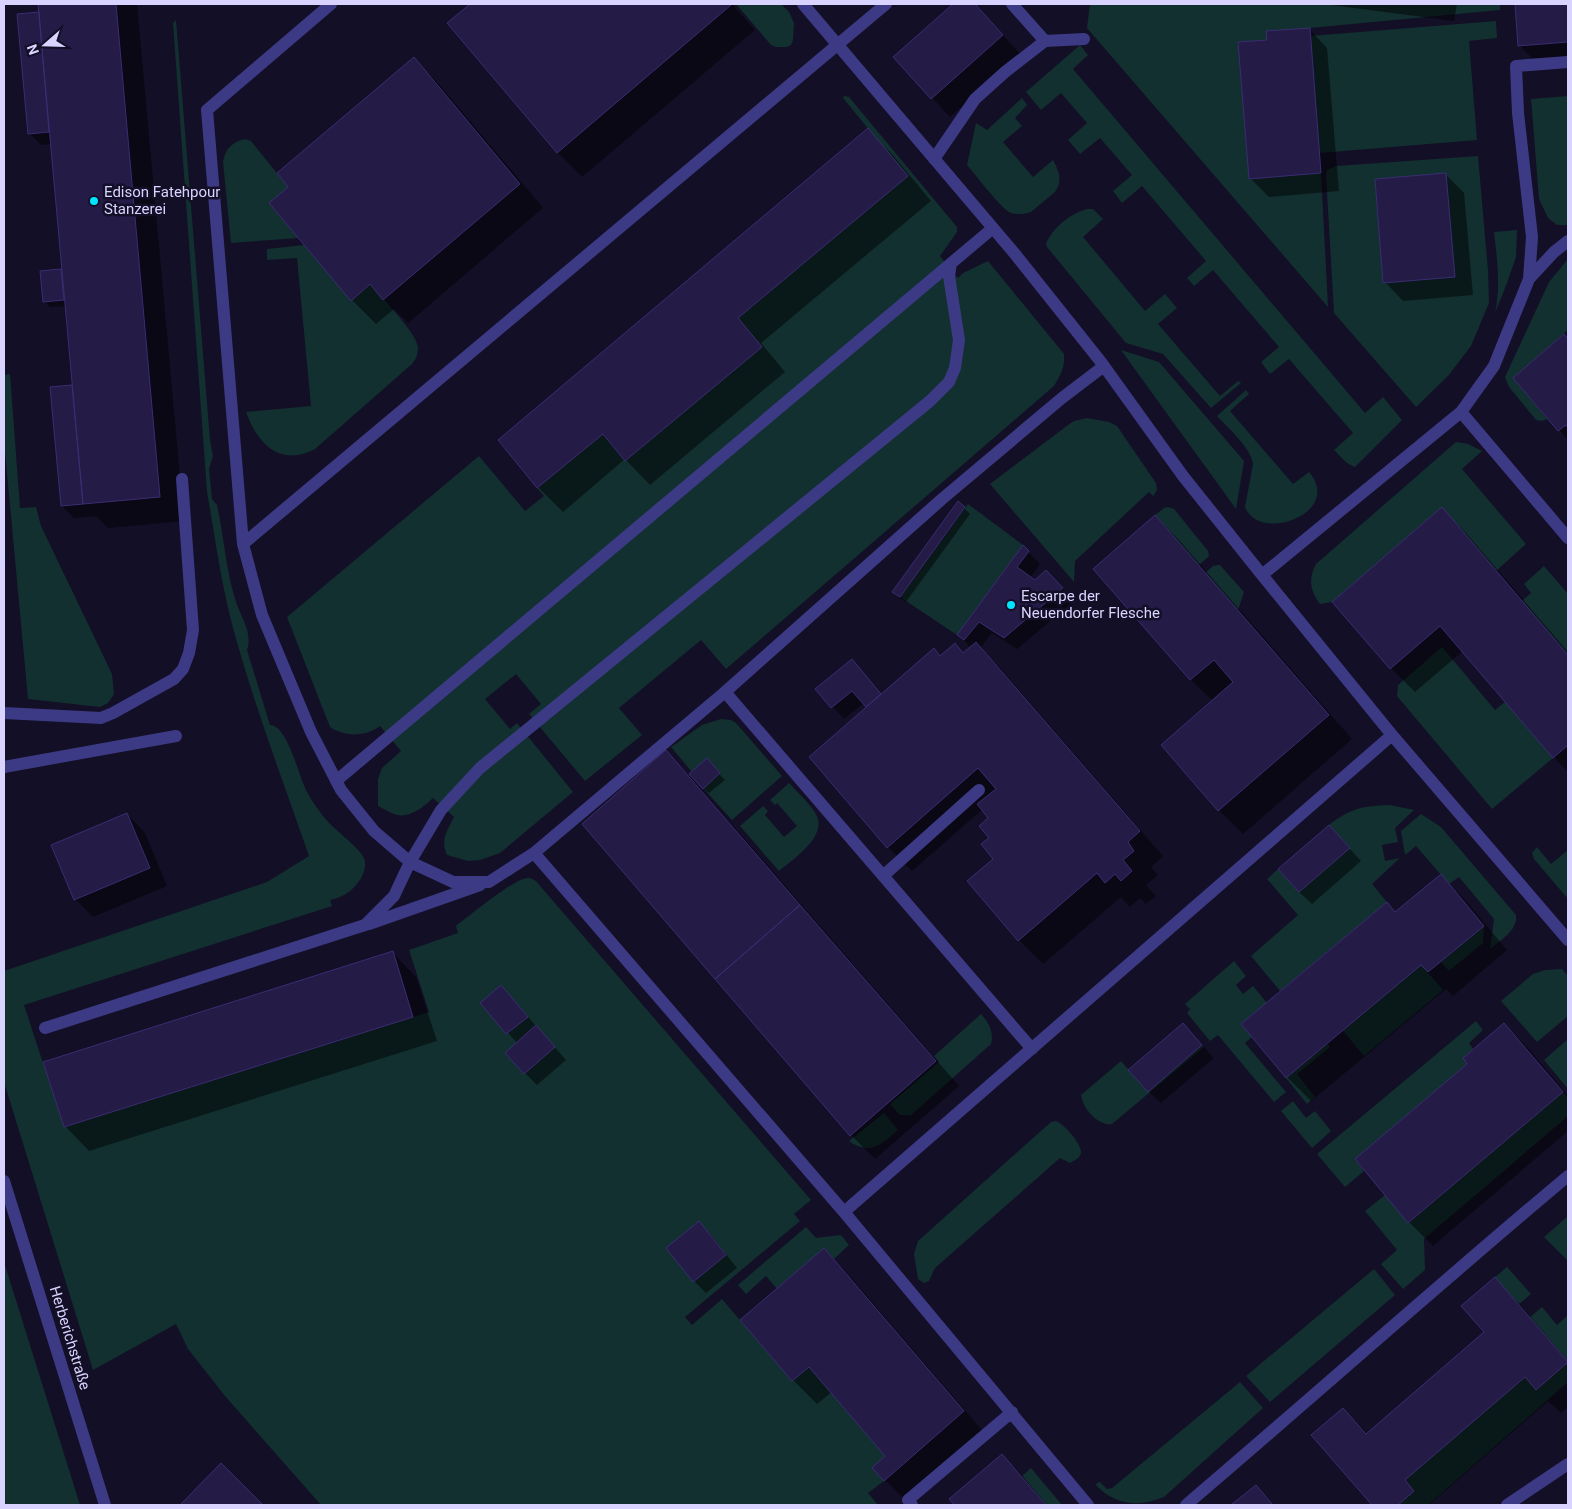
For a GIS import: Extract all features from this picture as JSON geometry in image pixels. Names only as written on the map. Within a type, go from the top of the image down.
[{"type":"street","points":[[331,4],[207,110],[243,544],[262,615],[311,732],[341,790],[374,831],[410,862],[453,882],[489,882]]},
{"type":"street","points":[[804,4],[993,228],[1104,366],[1183,476],[1392,735],[1568,940]]},
{"type":"street","points":[[243,544],[886,4]]},
{"type":"street","points":[[1012,4],[1045,41]]},
{"type":"street","points":[[934,159],[975,99],[1045,41],[1084,39]]},
{"type":"street","points":[[1262,575],[1461,412],[1494,366],[1529,279],[1532,237],[1518,113],[1516,66],[1568,62]]},
{"type":"street","points":[[336,781],[993,228]]},
{"type":"street","points":[[1529,279],[1554,252],[1568,241]]},
{"type":"street","points":[[365,925],[394,896],[410,862],[441,810],[480,768],[930,401],[949,382],[955,368],[959,340],[949,276],[950,263]]},
{"type":"street","points":[[45,1028],[365,925],[489,882],[534,853],[725,692],[942,499],[1062,398],[1104,366]]},
{"type":"street","points":[[1461,412],[1568,538]]},
{"type":"street","points":[[4,713],[101,718],[174,680],[190,653],[193,630],[182,479]]},
{"type":"street","points":[[725,692],[1032,1049]]},
{"type":"street","points":[[844,1212],[1392,735]]},
{"type":"street","points":[[4,766],[176,736]]},
{"type":"street","points":[[883,876],[979,790]]},
{"type":"street","points":[[534,853],[844,1212],[1088,1505]]},
{"type":"street","points":[[1186,1505],[1568,1176]]},
{"type":"street","name":"Herberichstraße","points":[[4,1181],[105,1505]]},
{"type":"street","points":[[912,1505],[908,1500],[1012,1412]]},
{"type":"street","points":[[1507,1505],[1568,1464]]},
{"type":"green space","points":[[736,4],[781,4],[789,12],[794,23],[791,45],[776,47],[771,45]]},
{"type":"green space","points":[[1090,4],[1500,4],[1500,10],[1310,28],[1267,40],[1238,42],[1249,179],[1321,173],[1328,307],[1087,28]]},
{"type":"green space","points":[[176,20],[210,440],[213,456],[209,469],[212,499],[217,505],[227,566],[236,602],[249,637],[247,650],[270,725],[276,727],[288,743],[304,785],[314,804],[329,823],[362,855],[365,868],[353,889],[344,895],[330,900],[332,906],[24,1005],[64,1127],[429,1012],[409,950],[458,933],[456,926],[492,898],[522,879],[532,879],[539,884],[811,1200],[794,1214],[800,1221],[685,1317],[692,1325],[722,1299],[792,1381],[809,1367],[885,1456],[873,1468],[884,1481],[868,1493],[878,1505],[321,1505],[225,1396],[188,1349],[176,1324],[93,1370],[4,1082],[4,971],[267,882],[309,856],[241,657],[229,611],[207,492],[173,23]]},
{"type":"green space","points":[[1496,21],[1497,38],[1469,41],[1477,140],[1319,153],[1310,36]]},
{"type":"green space","points":[[1080,45],[1088,55],[1073,69],[1365,413],[1383,397],[1402,420],[1355,467],[1346,462],[1334,450],[1353,433],[1289,359],[1270,374],[1261,362],[1279,347],[1213,270],[1194,286],[1187,278],[1206,261],[1142,186],[1122,203],[1113,191],[1132,175],[1100,138],[1080,154],[1068,140],[1087,123],[1061,93],[1041,110],[1026,92]]},
{"type":"green space","points":[[844,96],[849,97],[957,227],[957,232],[940,256],[958,278],[963,273],[988,261],[1064,354],[1063,367],[1059,378],[1054,386],[726,669],[701,640],[619,708],[642,735],[585,781],[529,714],[541,704],[516,674],[485,699],[510,729],[517,723],[573,792],[500,853],[480,860],[468,861],[447,855],[444,840],[454,817],[433,798],[422,808],[407,815],[397,815],[378,806],[378,779],[382,768],[401,751],[380,726],[362,734],[342,733],[330,727],[287,617],[479,456],[525,511],[544,496],[537,488],[603,434],[625,461],[761,347],[738,318],[907,176],[843,98]]},
{"type":"green space","points":[[1568,96],[1568,225],[1557,225],[1548,218],[1539,199],[1531,99]]},
{"type":"green space","points":[[1022,98],[1027,105],[1015,118],[1022,126],[1003,142],[1033,177],[1053,160],[1058,172],[1059,183],[1055,192],[1031,212],[1018,214],[1011,213],[1001,205],[967,165],[976,123],[987,130]]},
{"type":"green space","points":[[245,139],[251,141],[288,187],[270,204],[298,238],[231,243],[223,162],[225,153],[230,147],[236,142]]},
{"type":"green space","points":[[1478,156],[1489,303],[1471,346],[1448,376],[1416,407],[1334,313],[1326,175],[1327,170],[1336,166]],"holes":[[[1446,174],[1383,282],[1375,179]]]},
{"type":"green space","points":[[1087,209],[1093,209],[1103,219],[1083,237],[1145,311],[1165,294],[1177,308],[1158,324],[1220,396],[1238,381],[1241,383],[1211,408],[1163,354],[1126,343],[1047,247],[1046,244],[1049,238],[1057,227],[1075,214]]},
{"type":"green space","points":[[1517,230],[1516,257],[1495,313],[1498,283],[1494,232]]},
{"type":"green space","points":[[304,245],[351,300],[370,284],[405,324],[416,341],[418,350],[412,364],[315,449],[302,454],[291,455],[281,454],[272,450],[264,443],[251,424],[246,412],[311,406],[297,258],[267,260],[267,249]]},
{"type":"green space","points":[[1568,259],[1568,330],[1513,378],[1547,419],[1542,421],[1536,420],[1509,387],[1505,377],[1549,282]]},
{"type":"green space","points":[[1121,350],[1159,362],[1244,461],[1236,509]]},
{"type":"green space","points":[[10,374],[20,508],[36,507],[41,526],[112,674],[114,694],[108,703],[100,707],[28,699],[4,441],[4,375]]},
{"type":"green space","points":[[1246,390],[1249,394],[1230,411],[1293,484],[1309,472],[1317,487],[1316,500],[1308,511],[1295,519],[1281,523],[1266,523],[1253,518],[1245,507],[1253,464],[1252,458],[1217,416]]},
{"type":"green space","points":[[1087,418],[1109,422],[1117,426],[1156,483],[1157,490],[1153,496],[1149,492],[1075,561],[1074,582],[990,484],[1068,425],[1074,421]]},
{"type":"green space","points":[[1456,442],[1468,444],[1482,451],[1462,469],[1526,544],[1496,571],[1442,507],[1332,602],[1320,604],[1311,585],[1313,569],[1316,564]]},
{"type":"green space","points":[[968,504],[1023,545],[957,635],[900,597]]},
{"type":"green space","points":[[1168,507],[1174,509],[1208,551],[1209,556],[1199,565],[1155,515]]},
{"type":"green space","points":[[1220,565],[1244,592],[1238,610],[1205,573],[1213,566]]},
{"type":"green space","points":[[1544,566],[1568,594],[1568,655],[1522,601],[1531,593],[1524,584]]},
{"type":"green space","points":[[1442,647],[1495,710],[1505,702],[1553,758],[1492,809],[1397,696],[1398,685]]},
{"type":"green space","points":[[721,719],[731,720],[736,723],[782,776],[732,820],[703,788],[720,773],[707,759],[692,772],[671,747],[702,725]]},
{"type":"green space","points":[[789,783],[811,807],[817,816],[819,824],[813,840],[800,854],[779,871],[740,826],[763,806],[768,811],[765,815],[784,837],[797,826],[777,803],[775,805],[770,800]]},
{"type":"green space","points":[[1390,805],[1414,810],[1395,828],[1398,842],[1382,845],[1385,861],[1400,858],[1372,884],[1387,902],[1280,991],[1251,956],[1298,915],[1267,879],[1278,869],[1299,892],[1350,848],[1329,825],[1357,809]]},
{"type":"green space","points":[[1421,814],[1441,827],[1516,915],[1512,930],[1490,949],[1494,919],[1459,877],[1449,884],[1416,846],[1405,855],[1401,831]]},
{"type":"green space","points":[[1537,847],[1551,864],[1568,850],[1568,899],[1534,859],[1532,853]]},
{"type":"green space","points":[[1484,926],[1483,943],[1449,971],[1441,962]]},
{"type":"green space","points":[[1234,961],[1246,976],[1236,985],[1243,994],[1253,986],[1267,1003],[1241,1024],[1252,1037],[1245,1043],[1286,1092],[1274,1102],[1218,1035],[1210,1041],[1187,1013],[1190,1009],[1185,1004]]},
{"type":"green space","points":[[1421,965],[1443,990],[1364,1056],[1343,1031]]},
{"type":"green space","points":[[1562,969],[1568,976],[1568,1016],[1537,1042],[1501,1001],[1533,974],[1545,970]]},
{"type":"green space","points":[[981,1014],[990,1028],[991,1044],[911,1115],[900,1115],[890,1104],[939,1062],[934,1056]]},
{"type":"green space","points":[[1476,1021],[1483,1030],[1469,1043],[1473,1049],[1463,1058],[1467,1064],[1355,1159],[1364,1171],[1345,1187],[1317,1154]]},
{"type":"green space","points":[[1568,1039],[1568,1089],[1544,1060]]},
{"type":"green space","points":[[1327,1044],[1330,1047],[1297,1074],[1315,1097],[1307,1104],[1286,1078]]},
{"type":"green space","points":[[1202,1045],[1204,1047],[1112,1124],[1102,1122],[1092,1116],[1082,1100],[1081,1095],[1121,1061],[1148,1092]]},
{"type":"green space","points":[[1563,1092],[1568,1098],[1568,1116],[1424,1239],[1425,1270],[1403,1289],[1381,1264],[1397,1250],[1365,1211],[1385,1195],[1409,1223]]},
{"type":"green space","points":[[1293,1101],[1306,1118],[1315,1111],[1331,1131],[1312,1148],[1281,1111]]},
{"type":"green space","points":[[884,1113],[898,1130],[887,1140],[870,1148],[863,1148],[849,1141]]},
{"type":"green space","points":[[1056,1121],[1067,1130],[1078,1144],[1081,1152],[1077,1159],[1070,1163],[1060,1158],[935,1268],[929,1281],[924,1283],[918,1279],[914,1254],[918,1241],[1051,1122]]},
{"type":"green space","points":[[1568,1216],[1568,1261],[1544,1237]]},
{"type":"green space","points":[[806,1227],[816,1238],[840,1235],[849,1245],[834,1259],[824,1248],[777,1289],[766,1276],[746,1294],[738,1285]]},
{"type":"green space","points":[[4,1262],[80,1505],[4,1505]]},
{"type":"green space","points":[[1507,1267],[1531,1294],[1518,1305],[1495,1277]]},
{"type":"green space","points":[[1374,1269],[1395,1295],[1270,1402],[1246,1376]]},
{"type":"green space","points":[[1542,1307],[1557,1325],[1568,1315],[1568,1382],[1428,1505],[1398,1505],[1414,1491],[1405,1480],[1525,1377],[1536,1390],[1567,1363],[1529,1318]]},
{"type":"green space","points":[[1240,1382],[1263,1408],[1164,1497],[1146,1502],[1128,1503],[1111,1497],[1096,1485],[1100,1482],[1107,1489],[1112,1488]]},
{"type":"green space","points":[[1031,1468],[1062,1505],[1046,1505],[1022,1476]]},
{"type":"building","name":"Edison Fatehpour Stanzerei","points":[[38,4],[116,4],[160,497],[83,504]]},
{"type":"building","points":[[470,4],[731,5],[557,153],[447,23]]},
{"type":"building","points":[[953,4],[975,4],[1003,35],[931,99],[893,57]]},
{"type":"building","points":[[1515,4],[1568,4],[1568,42],[1518,46]]},
{"type":"building","points":[[39,12],[49,132],[28,134],[17,14]]},
{"type":"building","points":[[1310,28],[1321,173],[1249,179],[1238,42],[1267,40],[1266,31]]},
{"type":"building","points":[[414,57],[520,184],[383,300],[370,284],[351,301],[269,203],[288,187],[277,173]]},
{"type":"building","points":[[868,128],[908,176],[738,318],[762,347],[625,461],[603,434],[537,488],[498,440]]},
{"type":"building","points":[[1446,173],[1455,277],[1383,283],[1375,179]]},
{"type":"building","points":[[61,269],[64,300],[43,302],[40,271]]},
{"type":"building","points":[[1564,334],[1568,339],[1568,428],[1566,425],[1558,431],[1513,378]]},
{"type":"building","points":[[72,385],[83,504],[61,506],[50,387]]},
{"type":"building","points":[[958,501],[965,507],[900,597],[892,592]]},
{"type":"building","points":[[1442,507],[1568,655],[1568,745],[1553,758],[1440,626],[1390,669],[1332,602]]},
{"type":"building","points":[[1155,515],[1329,715],[1218,811],[1161,745],[1233,682],[1214,660],[1190,680],[1093,569]]},
{"type":"building","name":"Escarpe der Neuendorfer Flesche","points":[[1023,545],[1029,551],[1017,567],[1035,580],[1046,570],[1063,588],[1004,638],[979,622],[964,640],[957,635]]},
{"type":"building","points":[[976,642],[1140,831],[1128,842],[1134,851],[1123,860],[1132,871],[1121,881],[1115,874],[1105,883],[1097,873],[1018,941],[967,881],[993,859],[981,844],[989,838],[979,826],[988,818],[977,804],[996,789],[978,768],[887,848],[809,757],[934,648],[940,656],[955,643],[963,653]]},
{"type":"building","points":[[852,659],[881,694],[866,707],[852,691],[831,708],[815,689]]},
{"type":"building","points":[[666,750],[800,905],[715,979],[582,824]]},
{"type":"building","points":[[707,758],[720,773],[703,789],[689,774]]},
{"type":"building","points":[[127,813],[150,868],[74,900],[51,845]]},
{"type":"building","points":[[1329,825],[1350,848],[1299,892],[1278,869]]},
{"type":"building","points":[[1441,874],[1484,926],[1428,972],[1421,965],[1286,1078],[1241,1024],[1387,902],[1395,912]]},
{"type":"building","points":[[800,905],[936,1061],[850,1136],[715,979]]},
{"type":"building","points":[[393,951],[413,1017],[64,1127],[43,1062]]},
{"type":"building","points":[[501,985],[528,1017],[506,1034],[480,1003]]},
{"type":"building","points":[[1183,1023],[1202,1045],[1148,1092],[1128,1070]]},
{"type":"building","points":[[1504,1023],[1563,1092],[1408,1223],[1355,1159],[1467,1064],[1463,1058]]},
{"type":"building","points":[[536,1025],[555,1047],[524,1074],[505,1053]]},
{"type":"building","points":[[699,1221],[726,1255],[693,1282],[666,1248]]},
{"type":"building","points":[[824,1248],[964,1411],[884,1481],[872,1468],[885,1456],[809,1367],[792,1381],[740,1320]]},
{"type":"building","points":[[1495,1277],[1568,1362],[1536,1390],[1525,1377],[1405,1480],[1414,1491],[1398,1505],[1372,1505],[1311,1435],[1343,1408],[1366,1434],[1484,1332],[1461,1306]]},
{"type":"building","points":[[1002,1454],[1046,1505],[954,1505],[949,1499]]},
{"type":"building","points":[[221,1463],[262,1504],[180,1505]]},
{"type":"building","points":[[1256,1485],[1273,1505],[1231,1505]]},
{"type":"place","name":"Edison Fatehpour Stanzerei","points":[[94,201]]},
{"type":"place","name":"Escarpe der Neuendorfer Flesche","points":[[1011,605]]}]
